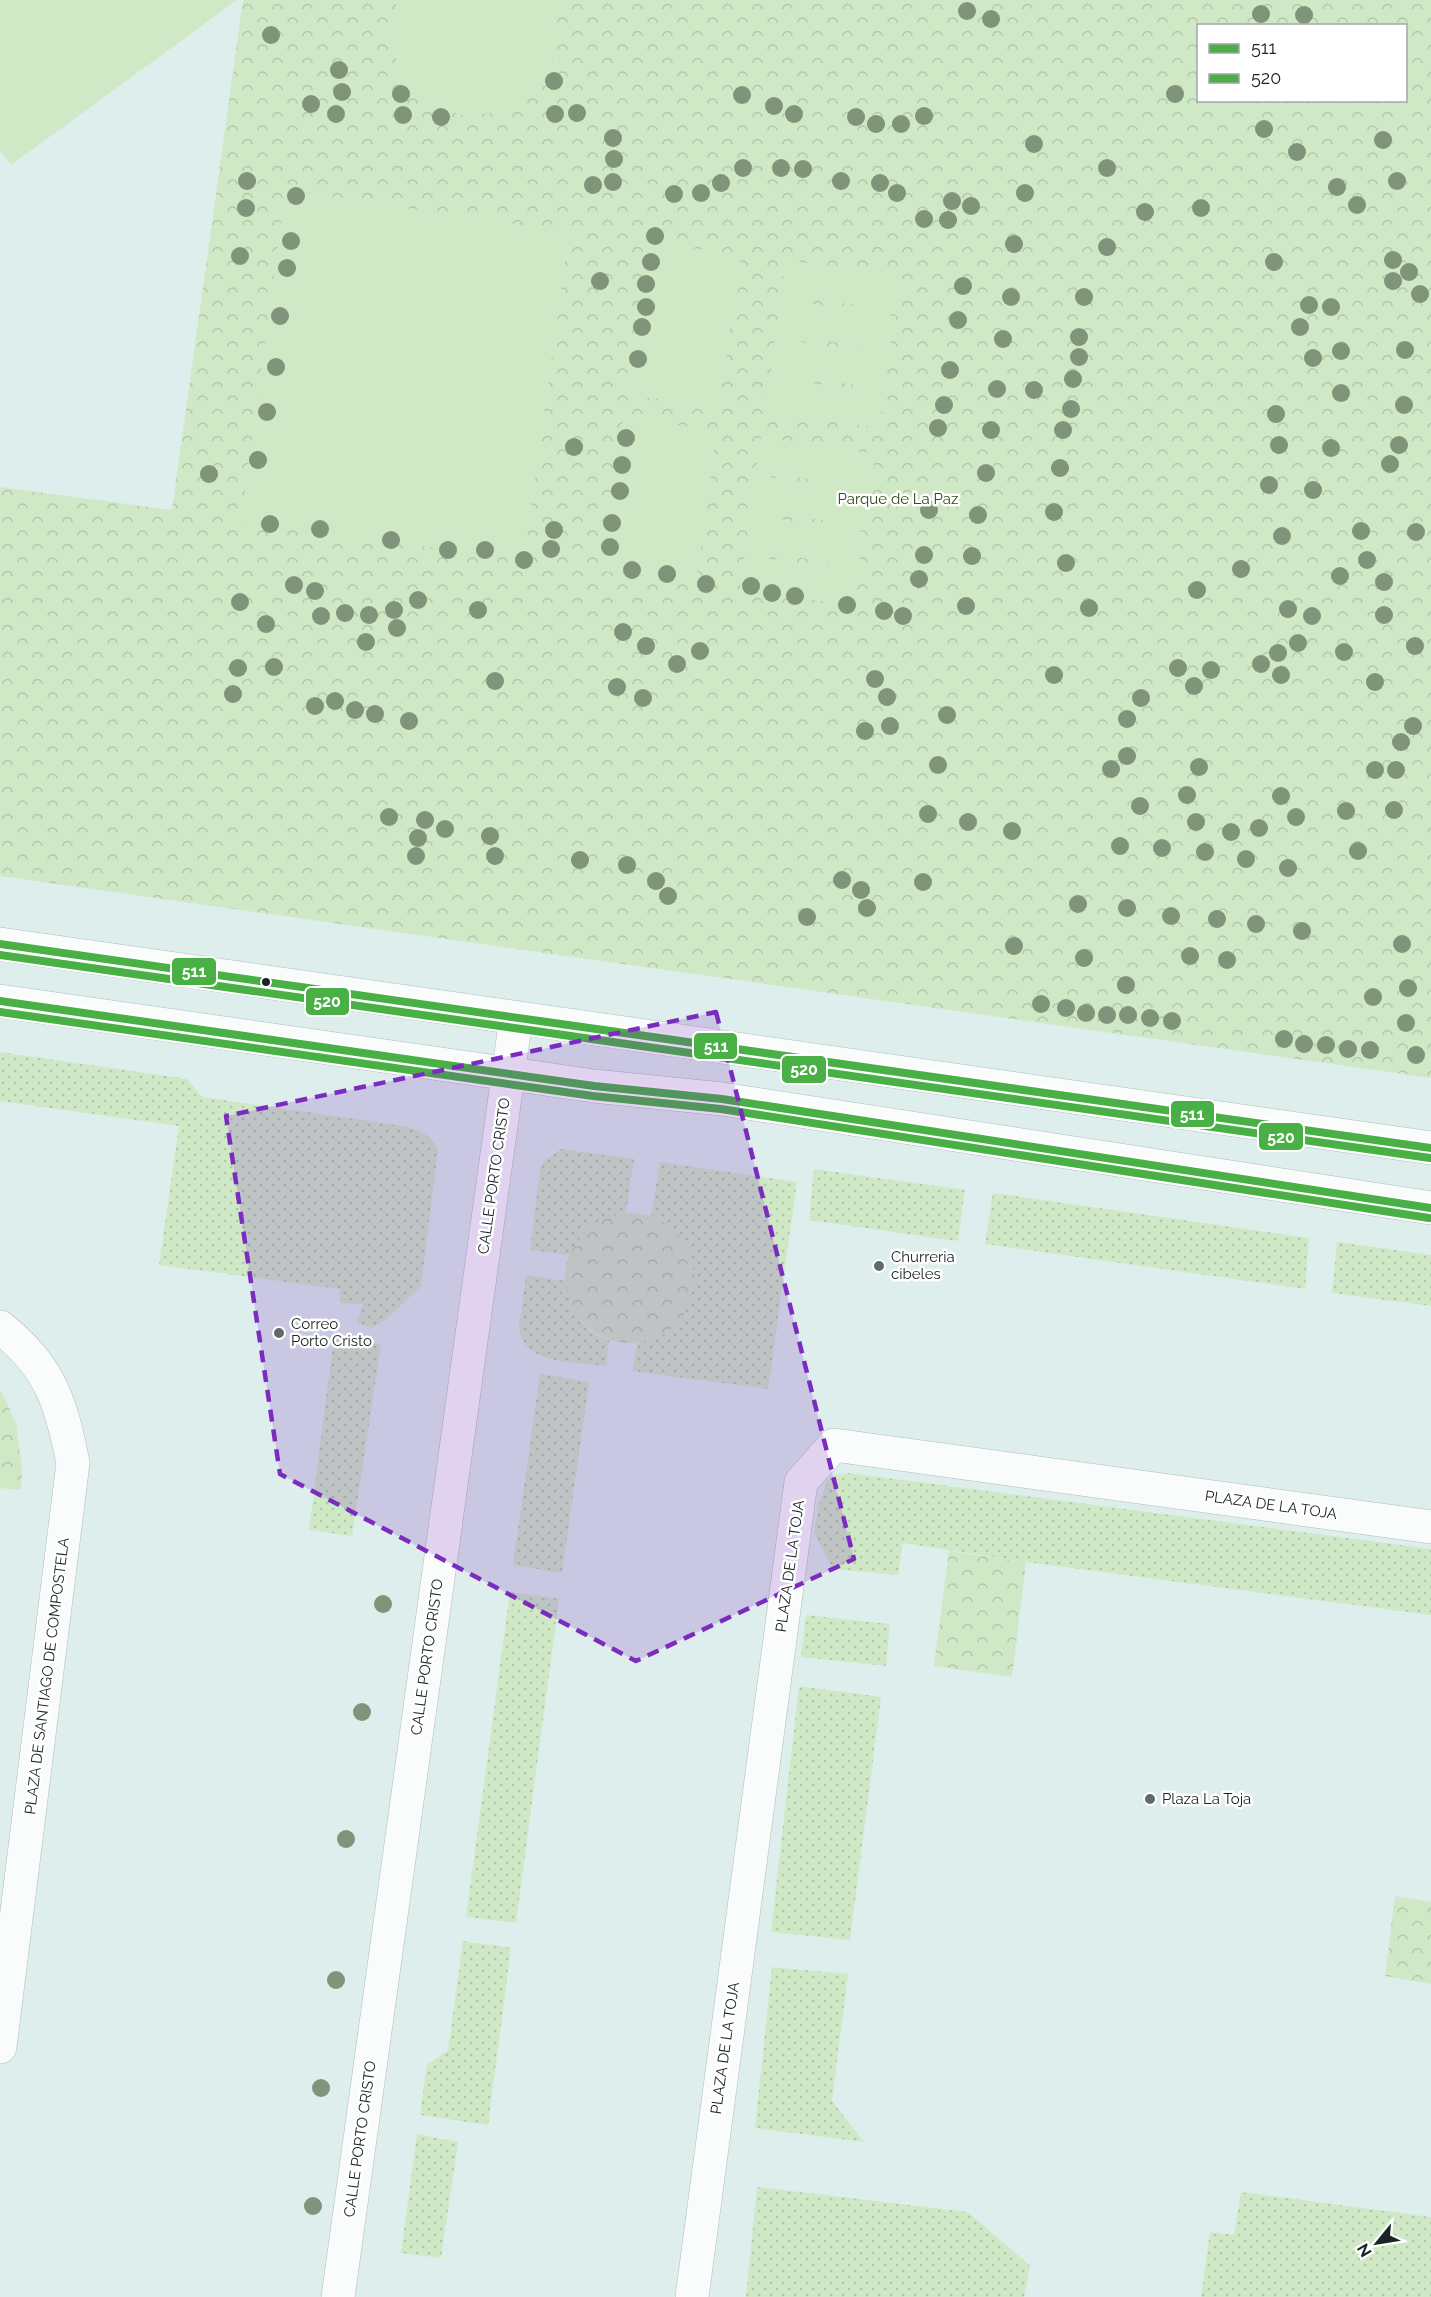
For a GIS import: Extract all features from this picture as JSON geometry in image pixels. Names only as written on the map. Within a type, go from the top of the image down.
[{"type":"street","points":[[0,944],[1431,1148]]},
{"type":"street","points":[[0,1001],[594,1086],[722,1099],[1431,1208]]},
{"type":"street","name":"CALLE PORTO CRISTO","points":[[338,2297],[516,1018]]},
{"type":"street","name":"PLAZA DE SANTIAGO DE COMPOSTELA","points":[[0,1327],[19,1341],[44,1372],[63,1416],[73,1463],[0,2047]]},
{"type":"street","name":"PLAZA DE LA TOJA","points":[[692,2297],[801,1482],[834,1445],[1431,1527]]},
{"type":"highlighted area","points":[[716,1012],[854,1559],[636,1661],[280,1474],[226,1116]]},
{"type":"green space","points":[[0,0],[237,0],[11,165],[0,150]]},
{"type":"green space","name":"Parque de La Paz","points":[[243,0],[1431,0],[1431,1078],[0,876],[0,487],[172,510]]},
{"type":"green space","points":[[397,0],[550,0],[556,13],[557,53],[537,89],[504,112],[464,116],[426,101],[399,71],[390,32]]},
{"type":"green space","points":[[286,190],[569,232],[524,560],[241,521]]},
{"type":"green space","points":[[647,242],[741,255],[719,406],[625,395]]},
{"type":"green space","points":[[786,260],[901,277],[895,311],[781,294]]},
{"type":"green space","points":[[780,299],[896,316],[889,350],[776,334]]},
{"type":"green space","points":[[775,338],[890,356],[884,389],[771,373]]},
{"type":"green space","points":[[770,377],[885,394],[879,428],[766,412]]},
{"type":"green space","points":[[623,417],[717,431],[696,581],[601,571]]},
{"type":"green space","points":[[761,437],[876,454],[870,488],[756,471]]},
{"type":"green space","points":[[755,475],[870,493],[864,526],[750,510]]},
{"type":"green space","points":[[750,515],[865,532],[859,566],[745,550]]},
{"type":"green space","points":[[745,555],[860,572],[854,606],[740,589]]},
{"type":"green space","points":[[0,1052],[187,1079],[202,1097],[409,1127],[423,1133],[433,1141],[438,1150],[421,1286],[388,1318],[372,1328],[357,1323],[363,1304],[340,1303],[340,1289],[159,1265],[179,1126],[0,1101]]},
{"type":"green space","points":[[561,1149],[634,1159],[626,1213],[606,1218],[592,1226],[580,1238],[570,1255],[530,1250],[540,1169],[544,1161]]},
{"type":"green space","points":[[660,1162],[797,1182],[768,1389],[633,1371],[637,1342],[656,1338],[671,1329],[683,1315],[694,1281],[692,1263],[686,1246],[673,1229],[651,1217]]},
{"type":"green space","points":[[814,1169],[965,1190],[958,1241],[809,1220]]},
{"type":"green space","points":[[993,1193],[1309,1238],[1305,1289],[985,1244]]},
{"type":"green space","points":[[630,1213],[655,1218],[676,1232],[690,1253],[695,1278],[690,1303],[676,1324],[655,1338],[630,1343],[605,1338],[584,1324],[570,1303],[565,1278],[570,1253],[584,1232],[605,1218]]},
{"type":"green space","points":[[1337,1242],[1431,1255],[1431,1306],[1332,1293]]},
{"type":"green space","points":[[526,1275],[565,1281],[570,1301],[578,1318],[591,1332],[609,1340],[606,1366],[553,1359],[530,1349],[523,1340],[519,1328]]},
{"type":"green space","points":[[334,1338],[381,1344],[352,1536],[309,1530]]},
{"type":"green space","points":[[540,1374],[589,1382],[562,1573],[513,1565]]},
{"type":"green space","points":[[0,1389],[16,1423],[22,1469],[21,1490],[0,1488]]},
{"type":"green space","points":[[849,1473],[1431,1549],[1431,1615],[1026,1562],[903,1543],[898,1575],[833,1569],[814,1533],[819,1504],[827,1481],[835,1475]]},
{"type":"green space","points":[[949,1551],[1026,1562],[1012,1677],[934,1666]]},
{"type":"green space","points":[[510,1592],[559,1599],[516,1923],[466,1917]]},
{"type":"green space","points":[[806,1615],[890,1624],[886,1666],[801,1657]]},
{"type":"green space","points":[[799,1686],[881,1697],[850,1940],[771,1932]]},
{"type":"green space","points":[[1395,1896],[1431,1902],[1431,1984],[1385,1976]]},
{"type":"green space","points":[[463,1941],[511,1948],[488,2125],[420,2115],[427,2065],[448,2050]]},
{"type":"green space","points":[[772,1967],[848,1974],[832,2101],[864,2142],[755,2128]]},
{"type":"green space","points":[[417,2134],[458,2142],[441,2258],[401,2253]]},
{"type":"green space","points":[[757,2187],[968,2212],[1030,2266],[1024,2297],[746,2297]]},
{"type":"green space","points":[[1241,2192],[1431,2217],[1431,2297],[1201,2297],[1210,2232],[1234,2235]]},
{"type":"transit line","name":"511","points":[[0,944],[1431,1148]]},
{"type":"transit line","name":"520","points":[[0,955],[1430,1158]]},
{"type":"transit line","name":"511","points":[[0,1001],[594,1086],[722,1099],[1431,1208]]},
{"type":"transit line","name":"520","points":[[0,1012],[593,1096],[721,1109],[1429,1218]]},
{"type":"place","name":"Churreria cibeles","points":[[879,1266]]},
{"type":"place","name":"Correo Porto Cristo","points":[[279,1333]]},
{"type":"place","name":"Plaza La Toja","points":[[1150,1799]]}]
